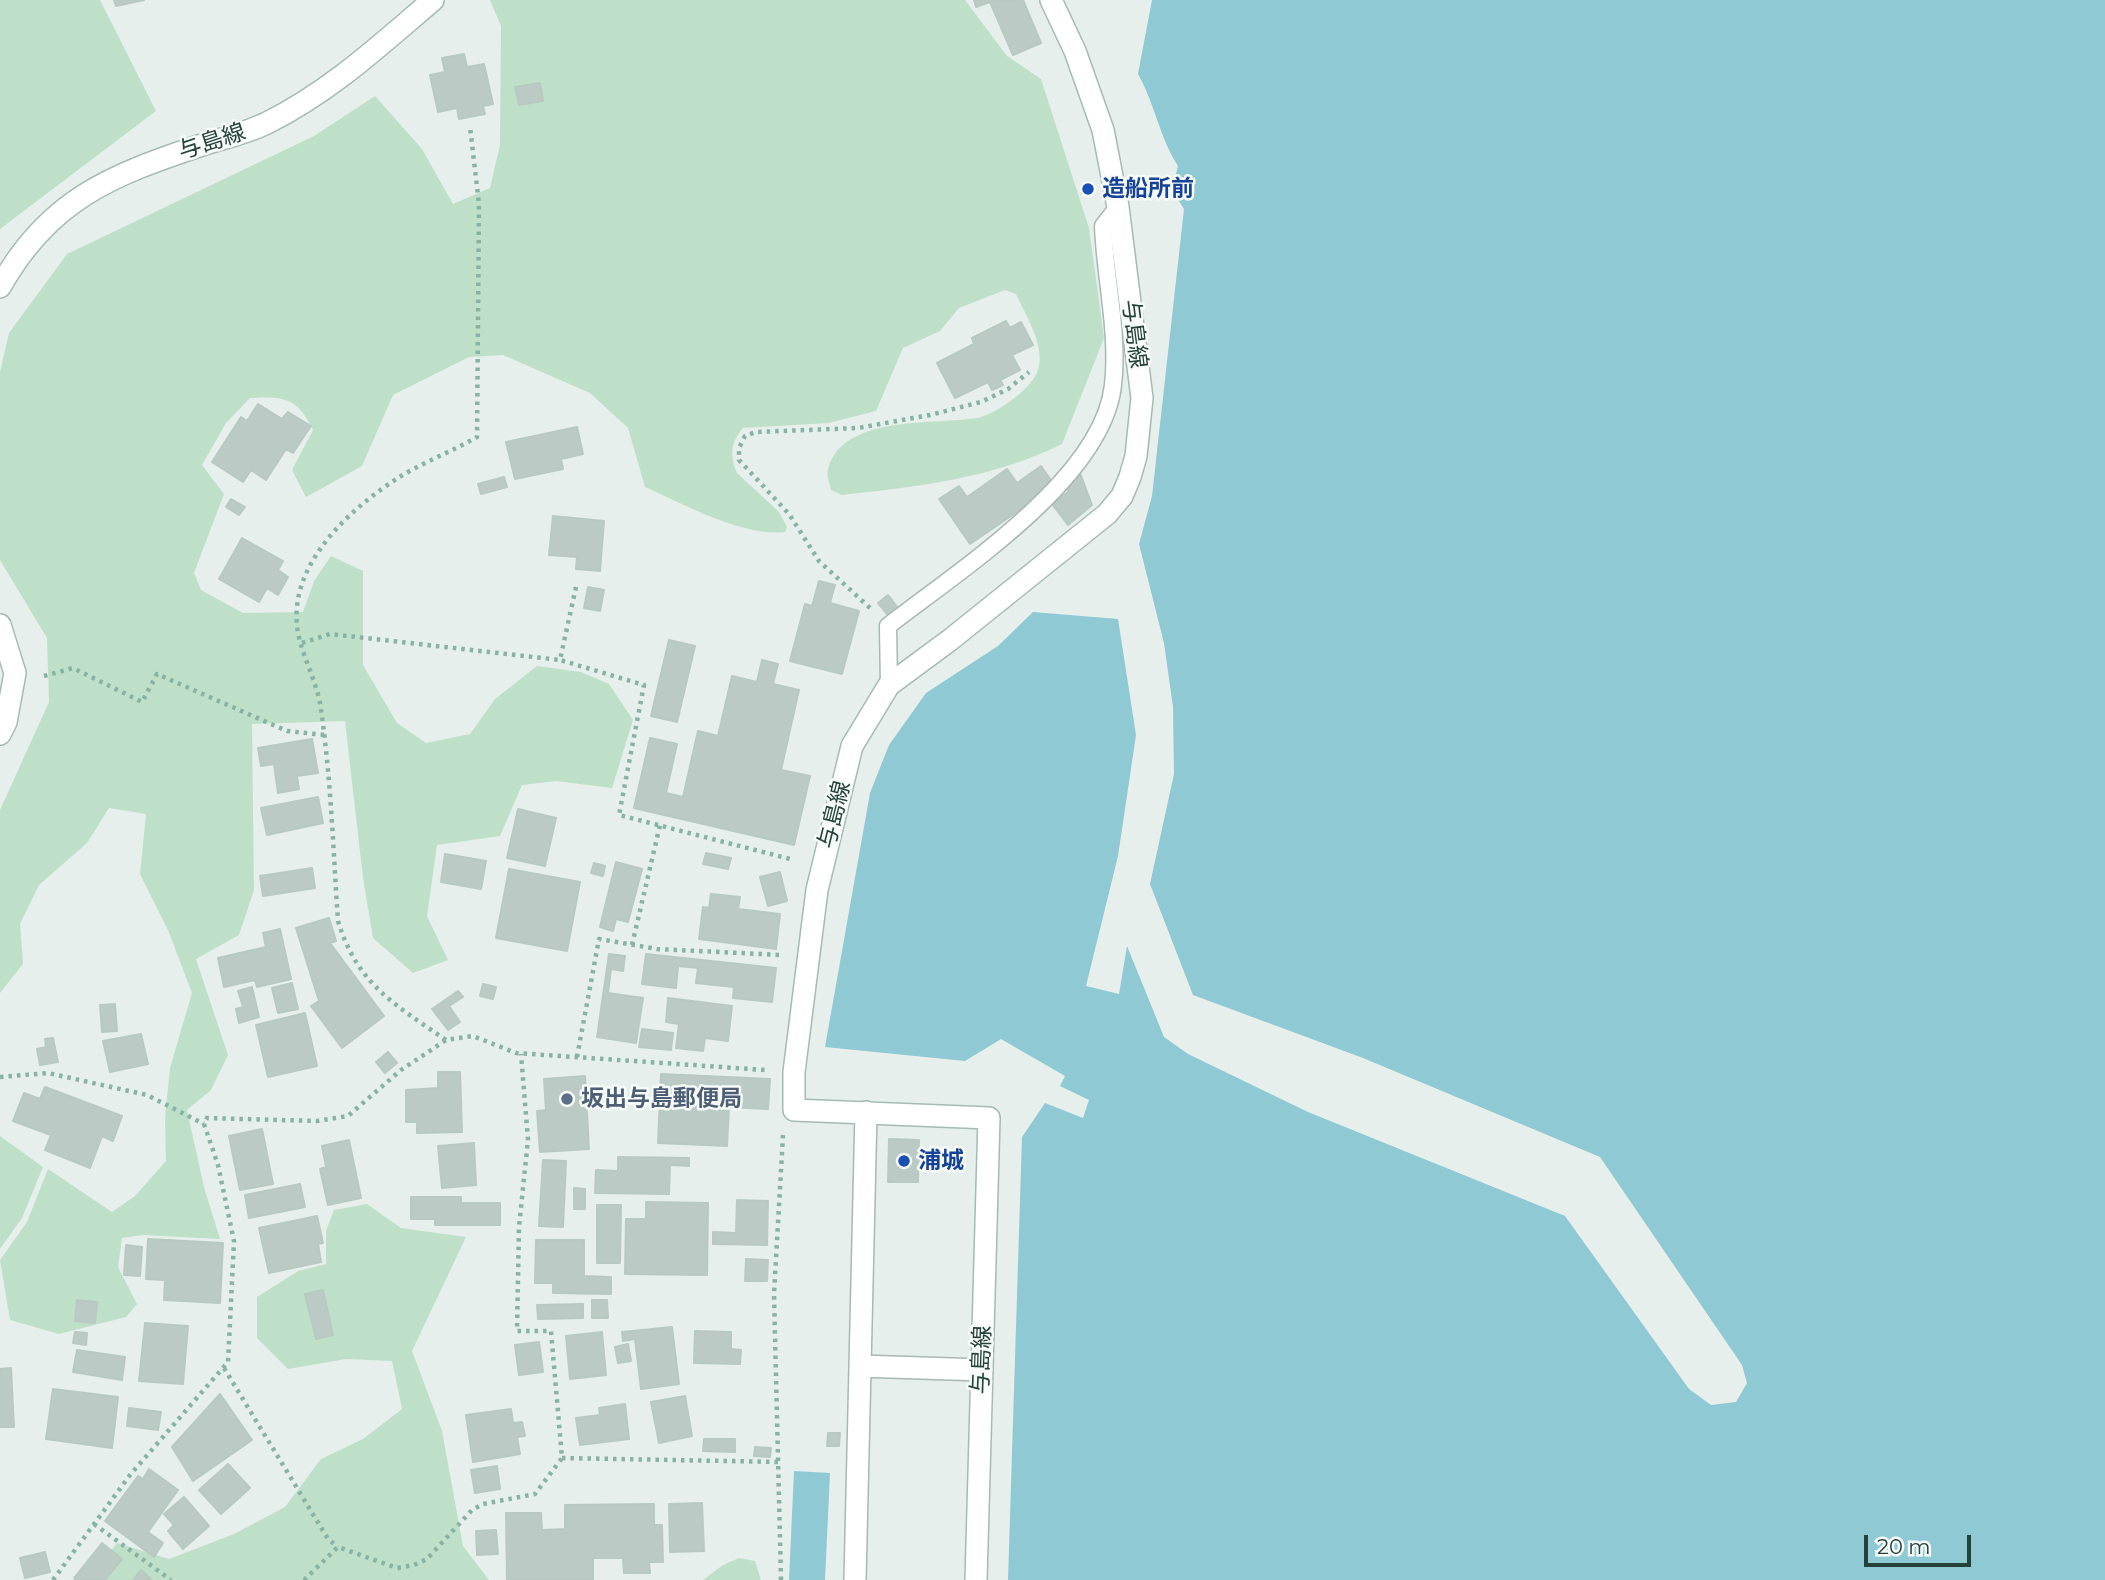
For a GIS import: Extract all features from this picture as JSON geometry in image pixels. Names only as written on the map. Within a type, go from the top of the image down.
[{"type":"main road","name":"与島線","points":[[0,287],[45,225],[85,191],[139,166],[265,124],[323,92],[433,0]]},
{"type":"main road","name":"与島線","points":[[976,1580],[989,1118],[794,1110],[794,1072],[822,867],[852,746],[889,685],[950,640],[1107,514],[1122,496],[1136,456],[1142,398],[1118,206],[1103,130],[1075,51],[1051,0]]},
{"type":"main road","points":[[0,625],[15,673],[6,722],[0,734]]},
{"type":"main road","points":[[855,1580],[866,1112]]},
{"type":"main road","points":[[860,1366],[982,1370]]},
{"type":"lane","points":[[889,685],[888,626],[1035,510],[1065,479],[1096,433],[1113,389],[1115,359],[1103,226],[1118,206]]},
{"type":"path","points":[[446,1040],[394,1004],[360,972],[347,950],[338,921],[325,734],[319,697],[297,628],[296,601],[307,568],[328,540],[368,500],[401,477],[477,437],[478,204],[470,127]]},
{"type":"path","points":[[888,626],[819,561],[789,514],[748,472],[739,460],[739,448],[745,436],[756,432],[858,428],[930,415],[981,402],[1008,389],[1029,372]]},
{"type":"path","points":[[560,660],[576,587]]},
{"type":"path","points":[[302,643],[330,634],[560,660],[645,685],[618,815],[822,867]]},
{"type":"path","points":[[12,685],[73,668],[142,702],[157,674],[287,731],[325,734]]},
{"type":"path","points":[[632,945],[660,825]]},
{"type":"path","points":[[577,1058],[599,939],[657,949],[808,956]]},
{"type":"path","points":[[204,1124],[207,1118],[317,1121],[348,1116],[401,1070],[446,1040],[473,1036],[521,1054],[794,1072]]},
{"type":"path","points":[[224,1368],[328,1539],[338,1547],[397,1568],[414,1565],[427,1559],[472,1510],[483,1504],[534,1494],[562,1458],[551,1331],[517,1331],[519,1227],[528,1140],[521,1054]]},
{"type":"path","points":[[0,1077],[48,1073],[147,1095],[204,1124],[218,1165],[234,1241],[228,1362],[130,1475],[52,1580]]},
{"type":"path","points":[[781,1580],[774,1294],[783,1123],[794,1110]]},
{"type":"path","points":[[562,1458],[780,1462]]},
{"type":"path","points":[[94,1524],[171,1580]]},
{"type":"path","points":[[304,1580],[338,1547]]},
{"type":"green space","points":[[0,0],[100,0],[156,111],[0,229]]},
{"type":"green space","points":[[490,0],[965,0],[1007,56],[1041,79],[1089,228],[1104,338],[1062,444],[982,473],[927,484],[842,495],[831,490],[827,474],[837,451],[852,439],[892,426],[985,416],[1012,400],[1029,385],[1035,377],[1040,361],[1037,341],[1016,294],[1005,290],[959,308],[940,331],[903,348],[876,411],[829,423],[743,428],[733,450],[737,473],[779,512],[787,527],[785,532],[768,532],[732,524],[645,487],[628,428],[590,393],[503,355],[469,357],[393,395],[362,466],[306,497],[292,470],[313,430],[307,419],[302,411],[289,401],[250,398],[226,423],[202,465],[224,494],[194,573],[201,590],[243,613],[303,612],[314,581],[331,556],[363,571],[363,665],[397,723],[426,743],[470,734],[495,699],[537,666],[581,672],[609,684],[633,720],[612,788],[556,781],[522,785],[500,836],[437,845],[427,916],[448,960],[413,973],[373,938],[363,878],[345,721],[252,724],[254,890],[239,935],[196,959],[228,1055],[211,1090],[187,1110],[204,1187],[220,1239],[143,1235],[122,1238],[118,1267],[137,1304],[126,1317],[59,1334],[10,1320],[0,1260],[27,1222],[48,1169],[112,1212],[135,1196],[166,1161],[165,1118],[170,1068],[192,993],[168,930],[140,874],[146,814],[109,808],[87,843],[39,885],[20,924],[23,964],[0,993],[0,810],[49,702],[47,638],[0,560],[0,372],[9,333],[67,254],[314,136],[375,96],[422,149],[453,204],[490,188],[500,145],[501,26]]},
{"type":"green space","points":[[0,1136],[43,1167],[22,1218],[0,1249]]},
{"type":"green space","points":[[367,1204],[401,1228],[466,1237],[412,1351],[442,1431],[463,1546],[489,1580],[89,1580],[117,1543],[169,1559],[234,1534],[285,1507],[321,1459],[363,1439],[402,1409],[392,1361],[346,1359],[288,1369],[257,1338],[257,1297],[298,1271],[326,1264],[326,1231],[334,1210]]},
{"type":"green space","points":[[739,1558],[755,1561],[761,1580],[703,1580],[723,1565]]},
{"type":"water","points":[[1152,0],[2105,0],[2105,1580],[1008,1580],[1022,1137],[1045,1103],[1083,1118],[1089,1100],[1060,1086],[1065,1076],[1001,1039],[965,1061],[825,1047],[870,793],[889,745],[926,693],[998,646],[1033,612],[1118,619],[1136,735],[1118,856],[1086,986],[1119,994],[1127,946],[1164,1037],[1188,1054],[1308,1112],[1565,1216],[1689,1389],[1711,1405],[1736,1402],[1747,1383],[1742,1365],[1600,1157],[1363,1058],[1193,995],[1150,884],[1174,774],[1173,707],[1164,643],[1139,544],[1152,496],[1184,209],[1172,190],[1178,166],[1138,74]]},
{"type":"water","points":[[794,1471],[830,1473],[825,1580],[789,1580]]},
{"type":"building","points":[[114,0],[144,0],[116,6]]},
{"type":"building","points":[[974,0],[1023,0],[1041,43],[1013,55],[990,2],[976,7]]},
{"type":"building","points":[[464,54],[467,67],[484,64],[493,104],[483,106],[485,114],[459,119],[457,108],[438,112],[430,75],[445,72],[442,58]]},
{"type":"building","points":[[540,83],[543,101],[519,105],[515,87]]},
{"type":"building","points":[[1006,321],[1010,328],[1021,322],[1033,345],[1012,355],[1020,370],[1000,380],[1003,385],[992,390],[988,382],[955,398],[937,363],[974,344],[972,338]]},
{"type":"building","points":[[258,404],[282,419],[288,412],[311,426],[293,453],[286,449],[266,480],[251,470],[243,482],[212,462],[241,417],[247,421]]},
{"type":"building","points":[[577,427],[583,454],[561,459],[563,469],[515,479],[506,442]]},
{"type":"building","points":[[1041,466],[1055,486],[970,544],[939,499],[959,486],[967,497],[1007,469],[1017,483]]},
{"type":"building","points":[[1080,473],[1092,505],[1068,525],[1052,504],[1069,491],[1065,485]]},
{"type":"building","points":[[504,477],[507,487],[481,494],[478,484]]},
{"type":"building","points":[[231,499],[245,507],[239,515],[226,507]]},
{"type":"building","points":[[553,516],[604,521],[600,571],[576,569],[577,557],[549,555]]},
{"type":"building","points":[[242,538],[283,561],[278,570],[288,577],[278,595],[267,588],[259,602],[219,579]]},
{"type":"building","points":[[819,581],[835,585],[830,603],[859,611],[842,674],[790,661],[805,604],[812,606]]},
{"type":"building","points":[[588,587],[604,590],[600,611],[584,608]]},
{"type":"building","points":[[888,595],[898,608],[888,615],[878,603]]},
{"type":"building","points":[[669,640],[695,646],[677,722],[651,716]]},
{"type":"building","points":[[762,660],[778,664],[773,684],[799,690],[781,770],[810,776],[794,845],[634,808],[650,738],[677,744],[666,793],[683,797],[698,731],[718,736],[732,676],[757,682]]},
{"type":"building","points":[[312,739],[318,773],[297,776],[299,789],[278,793],[274,764],[261,766],[258,748]]},
{"type":"building","points":[[318,797],[323,823],[267,835],[261,808]]},
{"type":"building","points":[[518,809],[556,818],[545,866],[507,858]]},
{"type":"building","points":[[706,853],[731,858],[728,869],[703,864]]},
{"type":"building","points":[[445,854],[486,861],[481,889],[441,882]]},
{"type":"building","points":[[616,862],[642,869],[628,922],[616,919],[613,931],[600,927]]},
{"type":"building","points":[[594,863],[605,866],[603,876],[591,873]]},
{"type":"building","points":[[312,868],[315,888],[263,896],[260,876]]},
{"type":"building","points":[[509,869],[580,882],[567,951],[496,938]]},
{"type":"building","points":[[780,872],[787,901],[768,906],[760,877]]},
{"type":"building","points":[[711,894],[740,897],[738,909],[780,914],[776,949],[699,939],[703,907],[709,908]]},
{"type":"building","points":[[329,918],[336,941],[330,943],[384,1016],[342,1048],[311,1006],[319,1001],[296,928]]},
{"type":"building","points":[[280,929],[291,979],[257,987],[255,980],[224,987],[218,958],[266,947],[263,933]]},
{"type":"building","points":[[609,954],[625,956],[623,971],[611,969],[608,993],[643,998],[636,1043],[597,1037]]},
{"type":"building","points":[[646,954],[776,968],[772,1002],[733,998],[734,987],[696,983],[698,968],[678,966],[676,988],[642,984]]},
{"type":"building","points":[[292,983],[298,1009],[278,1013],[272,988]]},
{"type":"building","points":[[483,984],[496,987],[493,999],[480,996]]},
{"type":"building","points":[[252,987],[259,1017],[239,1023],[236,1009],[243,1007],[238,991]]},
{"type":"building","points":[[458,991],[463,997],[449,1006],[460,1022],[448,1030],[432,1009]]},
{"type":"building","points":[[668,998],[732,1006],[728,1041],[705,1038],[703,1051],[676,1048],[679,1024],[666,1022]]},
{"type":"building","points":[[115,1004],[117,1031],[102,1032],[100,1005]]},
{"type":"building","points":[[305,1013],[317,1066],[268,1077],[256,1025]]},
{"type":"building","points":[[642,1029],[673,1033],[671,1050],[639,1047]]},
{"type":"building","points":[[141,1034],[148,1064],[110,1072],[103,1041]]},
{"type":"building","points":[[53,1038],[58,1062],[40,1065],[37,1049],[46,1047],[45,1039]]},
{"type":"building","points":[[388,1052],[397,1063],[385,1073],[376,1062]]},
{"type":"building","points":[[438,1072],[460,1072],[462,1132],[417,1133],[417,1122],[406,1122],[406,1090],[438,1088]]},
{"type":"building","points":[[661,1074],[770,1079],[768,1109],[729,1107],[727,1146],[658,1143]]},
{"type":"building","points":[[585,1076],[589,1149],[540,1152],[537,1111],[546,1110],[544,1079]]},
{"type":"building","points":[[45,1087],[122,1116],[113,1141],[102,1136],[90,1168],[45,1150],[51,1135],[13,1121],[24,1093],[40,1099]]},
{"type":"building","points":[[262,1129],[273,1184],[240,1190],[229,1136]]},
{"type":"building","name":"浦城","points":[[889,1139],[919,1140],[918,1182],[888,1182]]},
{"type":"building","points":[[349,1140],[361,1198],[328,1205],[320,1169],[326,1167],[322,1146]]},
{"type":"building","points":[[474,1143],[476,1185],[442,1188],[438,1146]]},
{"type":"building","points":[[618,1157],[689,1158],[689,1166],[670,1165],[669,1194],[595,1193],[596,1170],[618,1171]]},
{"type":"building","points":[[543,1160],[566,1161],[563,1227],[539,1226]]},
{"type":"building","points":[[300,1184],[305,1207],[249,1218],[245,1195]]},
{"type":"building","points":[[574,1188],[585,1189],[585,1209],[574,1209]]},
{"type":"building","points":[[411,1197],[461,1197],[461,1203],[500,1203],[500,1225],[435,1225],[435,1219],[411,1219]]},
{"type":"building","points":[[737,1200],[768,1201],[767,1245],[713,1244],[713,1232],[736,1233]]},
{"type":"building","points":[[646,1202],[708,1203],[707,1275],[625,1274],[626,1219],[646,1219]]},
{"type":"building","points":[[597,1205],[621,1205],[620,1263],[597,1263]]},
{"type":"building","points":[[317,1216],[323,1243],[318,1244],[321,1262],[269,1273],[259,1228]]},
{"type":"building","points":[[148,1239],[223,1243],[220,1303],[164,1300],[165,1280],[146,1279]]},
{"type":"building","points":[[536,1240],[584,1240],[584,1276],[611,1277],[611,1294],[553,1293],[553,1283],[535,1283]]},
{"type":"building","points":[[126,1245],[142,1247],[140,1276],[124,1275]]},
{"type":"building","points":[[746,1259],[768,1260],[767,1281],[745,1281]]},
{"type":"building","points":[[323,1290],[333,1335],[316,1339],[305,1294]]},
{"type":"building","points":[[77,1300],[97,1302],[95,1323],[75,1321]]},
{"type":"building","points":[[592,1300],[607,1300],[608,1318],[592,1318]]},
{"type":"building","points":[[583,1304],[583,1318],[538,1319],[537,1305]]},
{"type":"building","points":[[145,1323],[188,1326],[183,1384],[139,1381]]},
{"type":"building","points":[[672,1327],[679,1384],[641,1389],[635,1339],[623,1341],[622,1332]]},
{"type":"building","points":[[695,1331],[731,1332],[731,1349],[741,1350],[740,1364],[694,1363]]},
{"type":"building","points":[[75,1332],[87,1333],[86,1345],[73,1343]]},
{"type":"building","points":[[602,1332],[606,1375],[570,1379],[566,1336]]},
{"type":"building","points":[[539,1342],[543,1372],[519,1375],[515,1345]]},
{"type":"building","points":[[628,1344],[631,1361],[618,1363],[615,1347]]},
{"type":"building","points":[[77,1350],[125,1357],[122,1380],[73,1372]]},
{"type":"building","points":[[11,1368],[14,1427],[0,1427],[0,1369]]},
{"type":"building","points":[[53,1389],[118,1397],[112,1448],[46,1439]]},
{"type":"building","points":[[220,1394],[252,1440],[193,1481],[172,1447]]},
{"type":"building","points":[[685,1396],[692,1436],[659,1443],[651,1402]]},
{"type":"building","points":[[625,1404],[629,1439],[580,1445],[576,1418],[600,1415],[599,1408]]},
{"type":"building","points":[[129,1408],[161,1412],[158,1430],[127,1426]]},
{"type":"building","points":[[511,1409],[513,1423],[522,1422],[525,1436],[517,1437],[520,1454],[473,1462],[466,1415]]},
{"type":"building","points":[[828,1433],[840,1433],[839,1446],[827,1446]]},
{"type":"building","points":[[704,1439],[735,1439],[735,1452],[703,1451]]},
{"type":"building","points":[[755,1447],[771,1448],[770,1457],[754,1456]]},
{"type":"building","points":[[228,1464],[250,1488],[221,1514],[199,1490]]},
{"type":"building","points":[[497,1466],[500,1489],[475,1493],[471,1470]]},
{"type":"building","points":[[149,1469],[178,1490],[148,1532],[163,1543],[154,1557],[105,1521],[138,1476],[143,1479]]},
{"type":"building","points":[[184,1497],[209,1526],[183,1549],[168,1531],[174,1525],[164,1514]]},
{"type":"building","points":[[702,1503],[704,1551],[670,1552],[669,1504]]},
{"type":"building","points":[[654,1504],[654,1525],[662,1525],[663,1562],[649,1562],[650,1573],[624,1573],[623,1558],[593,1558],[593,1580],[507,1580],[506,1513],[541,1513],[542,1530],[565,1529],[565,1505]]},
{"type":"building","points":[[496,1530],[498,1554],[477,1555],[476,1531]]},
{"type":"building","points":[[102,1543],[122,1559],[105,1580],[76,1580],[74,1578]]},
{"type":"building","points":[[45,1552],[50,1572],[25,1578],[20,1558]]},
{"type":"building","points":[[141,1570],[152,1580],[133,1580]]},
{"type":"place","name":"造船所前","points":[[1088,189]]},
{"type":"place","name":"坂出与島郵便局","points":[[567,1099]]},
{"type":"place","name":"浦城","points":[[904,1161]]}]
